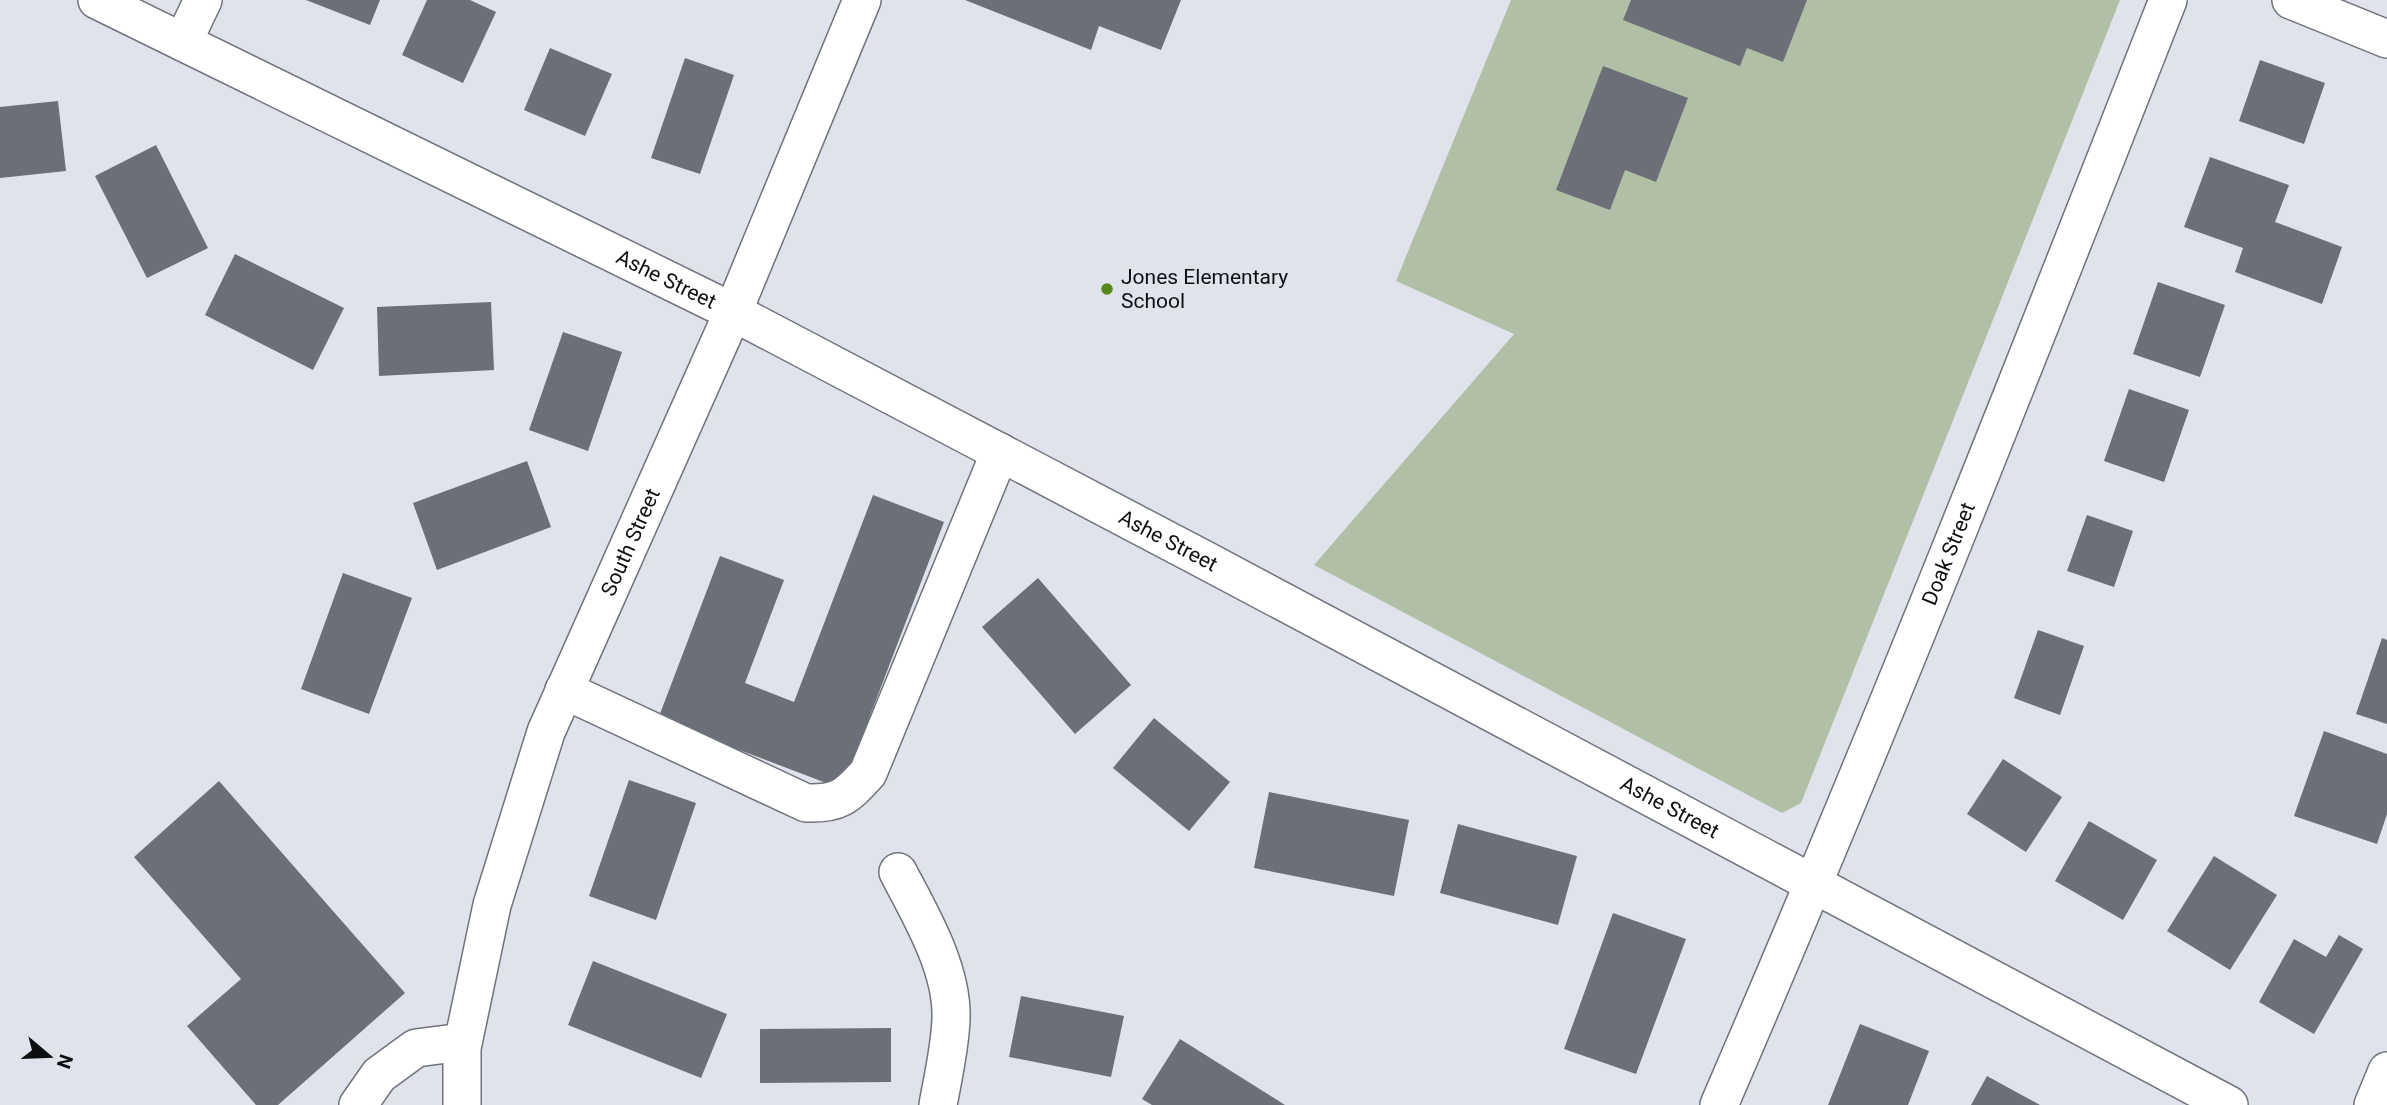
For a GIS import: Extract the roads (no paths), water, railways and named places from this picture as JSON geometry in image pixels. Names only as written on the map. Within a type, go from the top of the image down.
[{"type":"street","name":"Ashe Street","points":[[97,0],[733,312],[2229,1105]]},
{"type":"street","points":[[183,42],[203,0]]},
{"type":"street","name":"South Street","points":[[462,1105],[463,1042],[492,905],[546,732],[733,312],[862,0]]},
{"type":"street","name":"Doak Street","points":[[1719,1105],[1815,884],[1985,468],[2168,0]]},
{"type":"street","points":[[2291,0],[2387,39]]},
{"type":"street","points":[[564,690],[806,803],[829,804],[850,792],[867,773],[1000,452]]},
{"type":"street","points":[[898,872],[930,933],[948,989],[951,1016],[938,1105]]},
{"type":"street","points":[[358,1105],[379,1075],[416,1048],[463,1042]]},
{"type":"street","points":[[2373,1105],[2387,1071]]},
{"type":"place","name":"Jones Elementary School","points":[[1107,289]]}]
